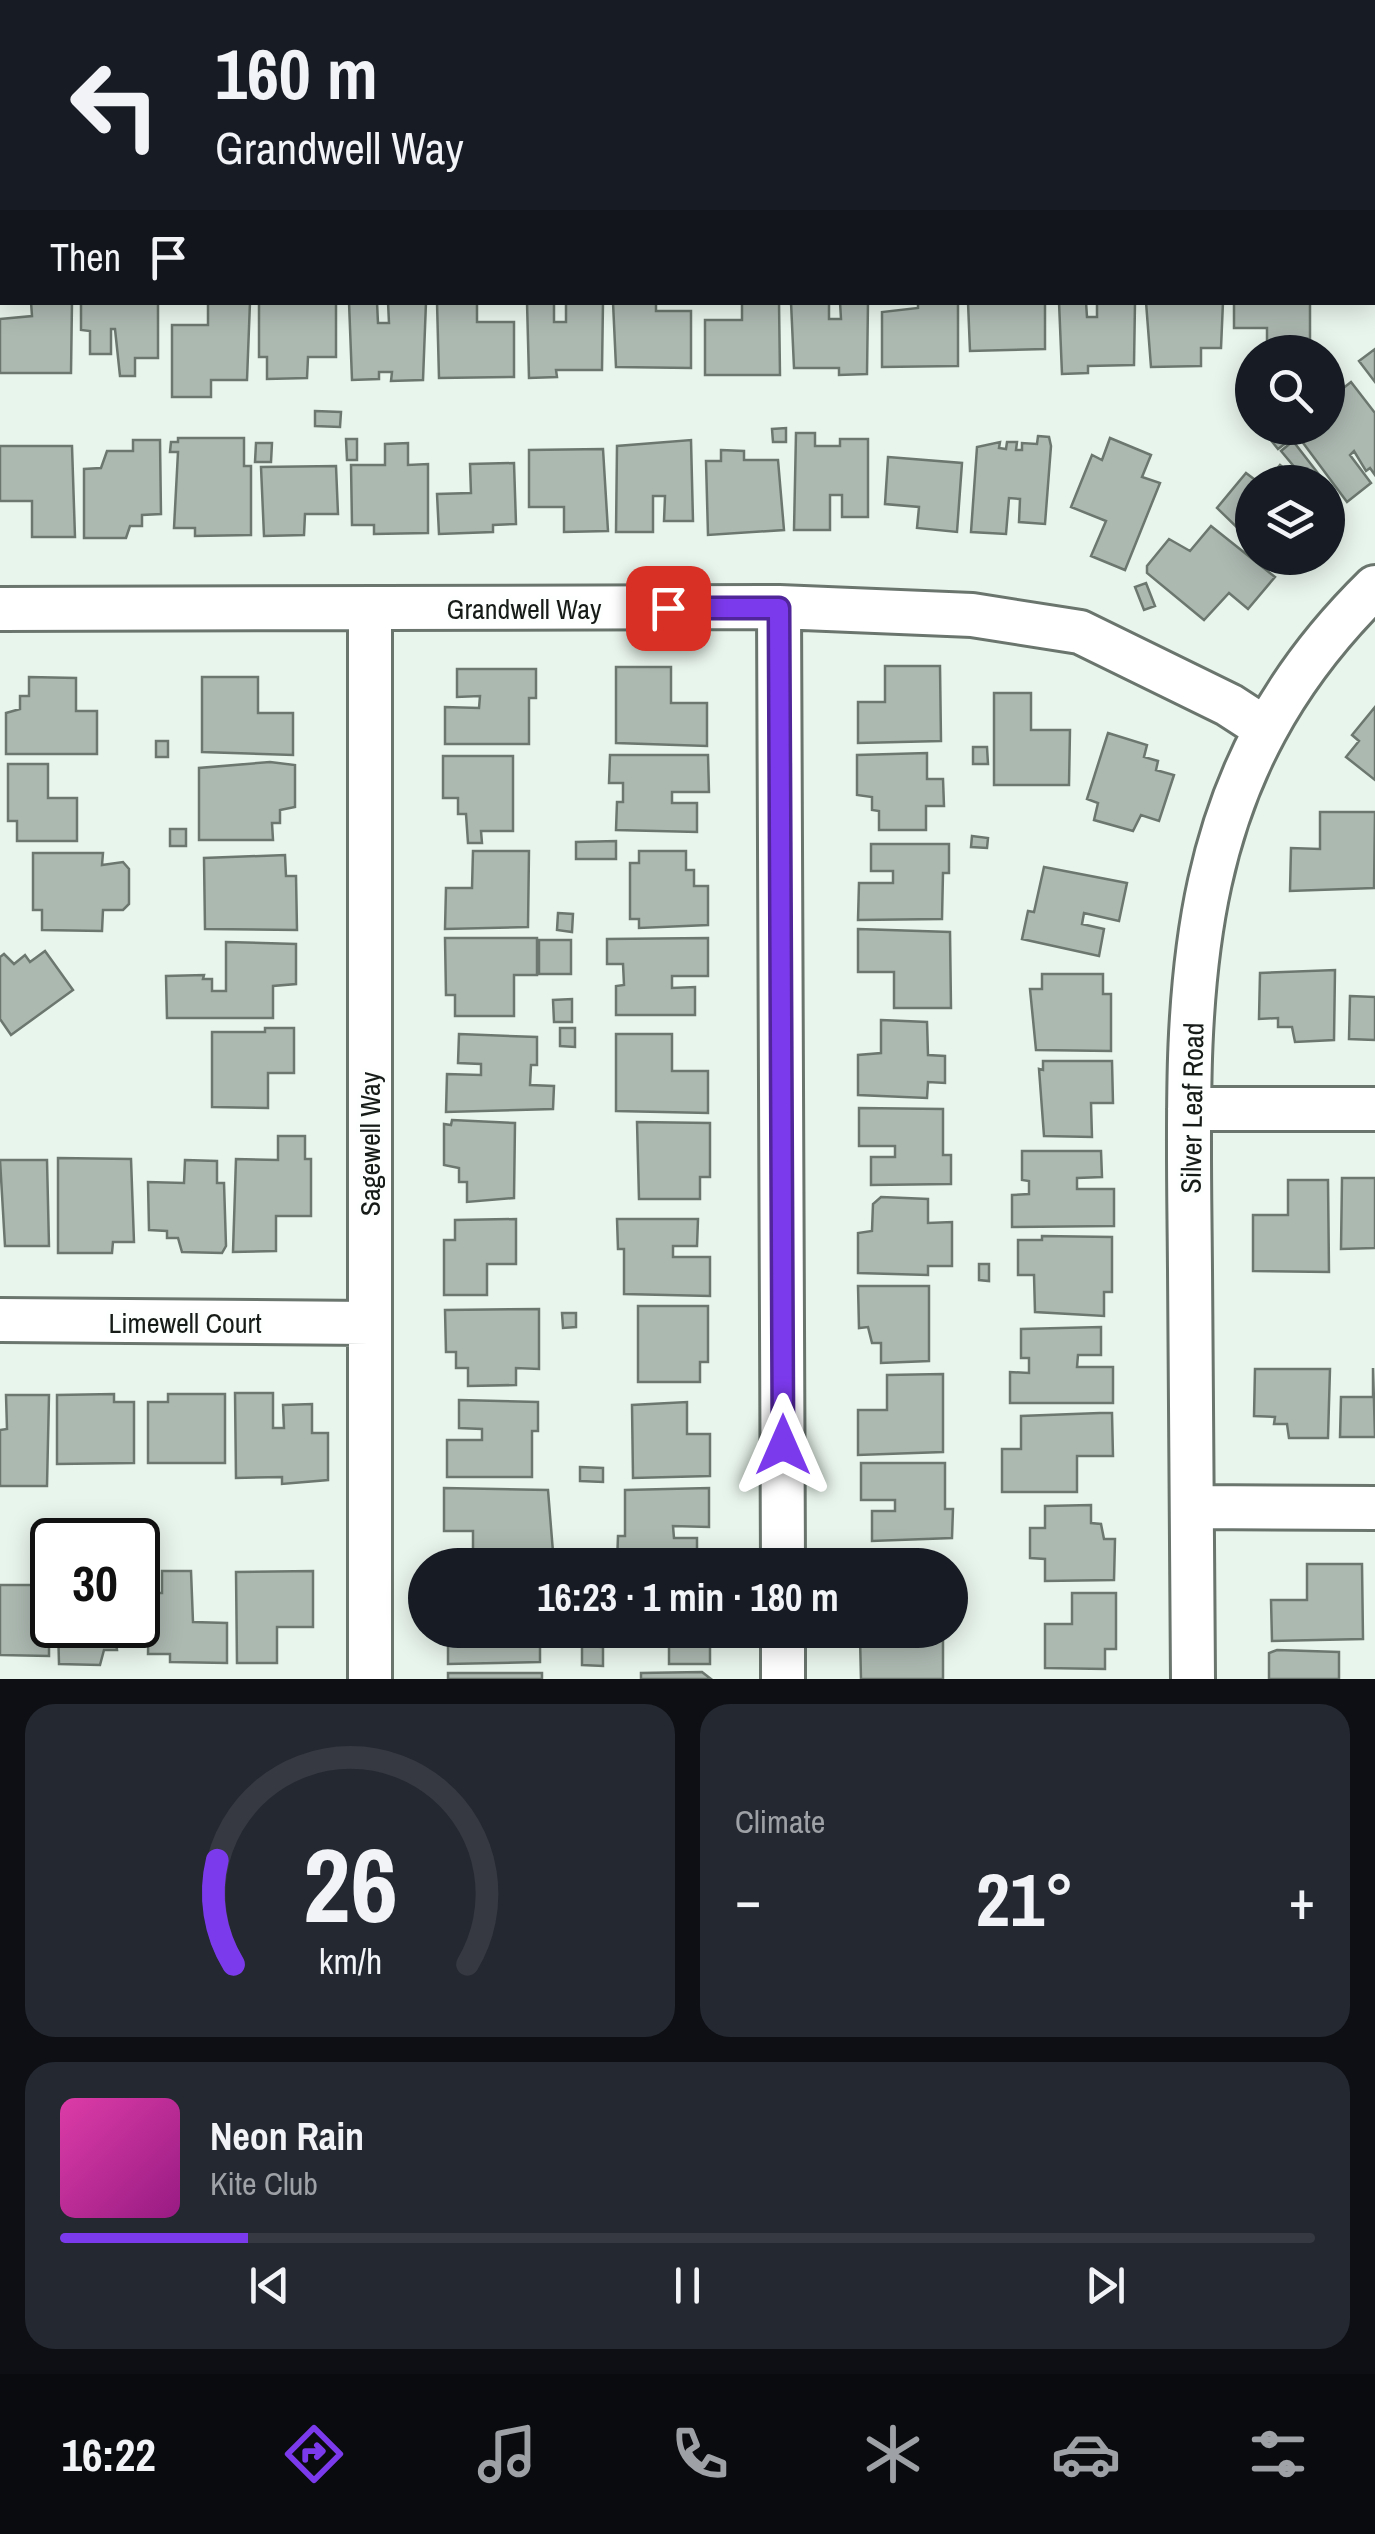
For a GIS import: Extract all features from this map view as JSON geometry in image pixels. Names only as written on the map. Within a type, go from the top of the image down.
[{"type":"street","name":"Silver Leaf Road","points":[[1193,1679],[1189,1109],[1198,927],[1220,835],[1264,727],[1337,625],[1375,587]]},
{"type":"street","name":"Grandwell Way","points":[[0,609],[779,608],[972,615],[1080,632],[1230,705],[1264,727]]},
{"type":"street","points":[[779,608],[783,1548]]},
{"type":"street","name":"Sagewell Way","points":[[370,610],[370,1679]]},
{"type":"street","points":[[1189,1109],[1375,1108]]},
{"type":"street","name":"Limewell Court","points":[[0,1320],[370,1323]]},
{"type":"street","points":[[1193,1508],[1375,1508]]},
{"type":"street","points":[[783,1648],[784,1679]]},
{"type":"building","points":[[31,305],[72,305],[71,373],[0,373],[0,319],[32,316]]},
{"type":"building","points":[[81,305],[158,305],[158,358],[135,358],[135,376],[120,376],[115,329],[111,329],[111,354],[90,354],[90,331],[81,330]]},
{"type":"building","points":[[208,305],[250,305],[247,380],[211,380],[211,397],[172,397],[172,325],[208,325]]},
{"type":"building","points":[[259,305],[336,305],[336,357],[308,357],[307,378],[267,379],[267,357],[259,357]]},
{"type":"building","points":[[349,305],[377,305],[378,323],[389,323],[388,305],[426,305],[423,380],[391,381],[392,372],[379,372],[379,379],[352,380]]},
{"type":"building","points":[[437,305],[477,305],[477,322],[514,322],[514,377],[439,378]]},
{"type":"building","points":[[527,305],[554,305],[554,322],[566,322],[566,305],[603,305],[602,370],[556,370],[557,377],[529,378]]},
{"type":"building","points":[[613,305],[656,305],[656,311],[691,311],[691,368],[616,367]]},
{"type":"building","points":[[742,305],[779,305],[780,375],[705,375],[705,320],[742,320]]},
{"type":"building","points":[[791,305],[829,305],[829,319],[841,319],[840,305],[868,305],[867,374],[839,375],[839,368],[794,368]]},
{"type":"building","points":[[958,305],[958,366],[882,367],[882,312]]},
{"type":"building","points":[[968,305],[1045,305],[1045,349],[970,351]]},
{"type":"building","points":[[1059,305],[1086,305],[1087,317],[1097,317],[1097,305],[1135,305],[1134,365],[1088,366],[1088,373],[1062,374]]},
{"type":"building","points":[[1146,305],[1223,305],[1221,348],[1201,348],[1201,366],[1151,367]]},
{"type":"building","points":[[1234,305],[1310,305],[1310,335],[1267,335],[1267,328],[1234,328]]},
{"type":"building","points":[[1375,349],[1375,382],[1359,361]]},
{"type":"building","points":[[1351,382],[1375,413],[1375,475],[1370,468],[1366,471],[1354,451],[1350,455],[1371,483],[1347,502],[1345,465],[1320,465],[1305,445],[1345,445],[1345,387]]},
{"type":"building","points":[[315,411],[341,412],[340,427],[315,426]]},
{"type":"building","points":[[786,428],[786,442],[773,442],[772,429]]},
{"type":"building","points":[[796,433],[815,433],[815,446],[840,446],[840,439],[868,439],[868,517],[842,517],[842,495],[830,495],[830,530],[794,530]]},
{"type":"building","points":[[1038,436],[1049,437],[1051,446],[1045,524],[1019,522],[1020,499],[1009,498],[1006,534],[971,532],[977,447],[1000,442],[999,448],[1006,449],[1007,442],[1017,442],[1016,450],[1022,450],[1022,443],[1037,444]]},
{"type":"building","points":[[178,438],[244,438],[244,466],[251,466],[251,535],[195,536],[195,528],[174,528],[178,452],[170,452],[171,442],[178,442]]},
{"type":"building","points":[[1110,438],[1151,455],[1142,477],[1160,483],[1125,570],[1091,556],[1106,521],[1071,507],[1092,455],[1102,460]]},
{"type":"building","points":[[346,439],[357,439],[357,460],[347,460]]},
{"type":"building","points":[[133,440],[160,440],[161,514],[142,515],[142,526],[130,526],[126,538],[84,538],[84,469],[101,468],[107,451],[133,451]]},
{"type":"building","points":[[691,440],[693,521],[664,521],[665,496],[653,496],[653,532],[616,532],[617,446]]},
{"type":"building","points":[[256,443],[272,443],[271,462],[255,462]]},
{"type":"building","points":[[408,443],[408,465],[428,464],[428,533],[374,534],[374,525],[352,525],[351,465],[385,465],[385,444]]},
{"type":"building","points":[[1296,445],[1312,465],[1293,465],[1281,451]]},
{"type":"building","points":[[0,446],[72,446],[75,537],[32,537],[32,501],[0,501]]},
{"type":"building","points":[[603,449],[608,531],[564,532],[564,507],[529,507],[529,450]]},
{"type":"building","points":[[721,450],[744,451],[744,460],[778,460],[784,530],[708,535],[706,461],[721,461]]},
{"type":"building","points":[[888,457],[962,463],[957,532],[917,528],[919,507],[885,504]]},
{"type":"building","points":[[514,463],[516,524],[493,525],[493,532],[439,534],[437,494],[471,493],[470,464]]},
{"type":"building","points":[[336,466],[338,514],[305,514],[304,535],[264,536],[261,467]]},
{"type":"building","points":[[1235,486],[1235,525],[1217,508]]},
{"type":"building","points":[[1211,526],[1235,545],[1235,575],[1275,577],[1248,609],[1229,593],[1204,620],[1147,573],[1147,566],[1169,539],[1190,551]]},
{"type":"building","points":[[1146,583],[1155,606],[1144,610],[1135,587]]},
{"type":"building","points":[[885,666],[940,666],[941,741],[858,743],[858,702],[885,702]]},
{"type":"building","points":[[616,667],[671,667],[671,703],[707,703],[707,746],[616,743]]},
{"type":"building","points":[[457,669],[536,669],[536,698],[529,698],[529,744],[445,744],[445,707],[479,708],[480,696],[457,697]]},
{"type":"building","points":[[29,677],[76,678],[76,711],[97,711],[97,754],[6,754],[6,713],[20,709],[20,696],[29,696]]},
{"type":"building","points":[[202,677],[258,677],[258,713],[293,713],[293,755],[202,752]]},
{"type":"building","points":[[994,693],[1031,693],[1031,730],[1070,730],[1069,785],[994,785]]},
{"type":"building","points":[[1375,707],[1375,780],[1346,757],[1359,741],[1352,735]]},
{"type":"building","points":[[1108,733],[1147,745],[1144,757],[1158,761],[1156,770],[1174,775],[1159,821],[1141,815],[1133,831],[1094,820],[1098,803],[1087,799]]},
{"type":"building","points":[[156,741],[168,741],[168,757],[156,757]]},
{"type":"building","points":[[973,747],[987,747],[988,764],[973,764]]},
{"type":"building","points":[[927,753],[927,779],[943,779],[944,806],[926,806],[926,830],[879,830],[879,811],[872,810],[872,797],[857,795],[857,755]]},
{"type":"building","points":[[610,755],[708,755],[709,792],[672,792],[672,803],[697,803],[697,832],[616,830],[617,802],[623,802],[623,783],[609,783]]},
{"type":"building","points":[[443,756],[513,756],[513,831],[481,831],[482,843],[468,843],[466,814],[458,814],[458,798],[443,798]]},
{"type":"building","points":[[270,762],[295,765],[295,807],[280,810],[280,823],[272,823],[273,840],[199,840],[199,768]]},
{"type":"building","points":[[8,764],[48,764],[48,798],[77,798],[77,841],[17,841],[17,821],[8,821]]},
{"type":"building","points":[[1320,812],[1375,812],[1374,888],[1290,891],[1291,848],[1320,849]]},
{"type":"building","points":[[170,829],[186,829],[186,846],[170,846]]},
{"type":"building","points":[[972,836],[988,838],[987,848],[971,847]]},
{"type":"building","points":[[616,841],[616,859],[576,859],[576,842]]},
{"type":"building","points":[[871,844],[949,844],[949,873],[943,873],[942,919],[858,920],[859,883],[893,883],[893,871],[871,871]]},
{"type":"building","points":[[473,851],[529,851],[528,927],[445,929],[446,888],[472,888]]},
{"type":"building","points":[[639,851],[686,851],[686,870],[694,870],[694,886],[708,886],[708,925],[639,928],[639,919],[630,919],[630,863],[639,863]]},
{"type":"building","points":[[33,853],[103,853],[102,865],[123,862],[129,869],[129,904],[123,910],[103,910],[102,931],[42,930],[42,910],[33,910]]},
{"type":"building","points":[[285,855],[286,876],[296,876],[297,930],[205,929],[204,858]]},
{"type":"building","points":[[1044,867],[1127,883],[1119,921],[1084,913],[1082,924],[1104,929],[1099,956],[1022,939],[1028,911],[1034,912]]},
{"type":"building","points":[[558,913],[573,914],[572,932],[557,930]]},
{"type":"building","points":[[858,929],[950,932],[951,1008],[894,1008],[894,972],[858,972]]},
{"type":"building","points":[[445,938],[537,938],[537,975],[514,975],[514,1016],[455,1016],[455,995],[446,995]]},
{"type":"building","points":[[708,938],[708,976],[672,976],[672,988],[695,987],[695,1015],[616,1015],[616,986],[624,985],[623,964],[607,964],[607,939]]},
{"type":"building","points":[[539,940],[571,940],[571,974],[539,974]]},
{"type":"building","points":[[226,942],[296,944],[296,984],[273,986],[273,1018],[167,1018],[166,976],[204,975],[203,979],[212,979],[212,991],[226,991]]},
{"type":"building","points":[[45,951],[73,990],[11,1035],[0,1019],[0,957],[4,954],[14,964],[25,955],[30,962]]},
{"type":"building","points":[[1335,970],[1334,1040],[1295,1042],[1292,1027],[1278,1027],[1278,1018],[1259,1019],[1260,973]]},
{"type":"building","points":[[1042,974],[1103,974],[1103,994],[1111,994],[1111,1051],[1036,1050],[1030,989],[1042,989]]},
{"type":"building","points":[[1350,996],[1375,997],[1375,1040],[1349,1039]]},
{"type":"building","points":[[572,999],[572,1022],[554,1022],[553,1000]]},
{"type":"building","points":[[881,1020],[927,1022],[928,1055],[945,1056],[945,1083],[928,1082],[927,1098],[858,1095],[858,1055],[881,1053]]},
{"type":"building","points":[[265,1028],[294,1028],[294,1073],[268,1073],[268,1108],[212,1107],[212,1032],[265,1032]]},
{"type":"building","points":[[560,1028],[575,1028],[575,1047],[560,1046]]},
{"type":"building","points":[[459,1034],[537,1037],[537,1065],[531,1065],[530,1085],[554,1086],[553,1109],[446,1112],[447,1074],[481,1075],[481,1064],[458,1063]]},
{"type":"building","points":[[616,1034],[672,1034],[672,1071],[708,1071],[708,1113],[616,1111]]},
{"type":"building","points":[[1043,1061],[1112,1061],[1113,1103],[1091,1103],[1092,1137],[1044,1136],[1039,1069],[1043,1070]]},
{"type":"building","points":[[859,1108],[943,1109],[943,1155],[951,1155],[951,1184],[871,1185],[871,1157],[895,1157],[895,1146],[859,1146]]},
{"type":"building","points":[[452,1120],[515,1123],[514,1198],[467,1202],[467,1182],[459,1182],[459,1168],[444,1165],[444,1124],[451,1125]]},
{"type":"building","points":[[637,1122],[710,1123],[710,1177],[700,1177],[700,1199],[639,1199]]},
{"type":"building","points":[[278,1136],[305,1136],[305,1159],[311,1159],[311,1216],[276,1216],[276,1251],[233,1252],[236,1159],[278,1160]]},
{"type":"building","points":[[1022,1151],[1101,1151],[1102,1177],[1077,1178],[1077,1189],[1114,1189],[1114,1226],[1012,1227],[1012,1195],[1029,1194],[1029,1181],[1022,1180]]},
{"type":"building","points":[[58,1158],[131,1159],[134,1242],[113,1242],[112,1253],[58,1253]]},
{"type":"building","points":[[0,1160],[47,1160],[49,1246],[5,1246]]},
{"type":"building","points":[[185,1160],[217,1161],[217,1183],[224,1183],[226,1246],[222,1253],[182,1252],[178,1238],[167,1238],[167,1231],[149,1230],[148,1182],[184,1183]]},
{"type":"building","points":[[1342,1178],[1375,1178],[1375,1248],[1341,1249]]},
{"type":"building","points":[[1288,1180],[1328,1180],[1329,1272],[1253,1271],[1253,1215],[1288,1215]]},
{"type":"building","points":[[881,1197],[928,1199],[928,1223],[952,1222],[952,1266],[928,1266],[928,1275],[858,1273],[858,1233],[872,1231],[873,1204]]},
{"type":"building","points":[[516,1219],[516,1264],[487,1264],[487,1295],[444,1295],[444,1240],[455,1240],[455,1220]]},
{"type":"building","points":[[617,1219],[698,1219],[697,1246],[673,1246],[673,1257],[710,1257],[710,1296],[624,1294],[624,1249],[618,1249]]},
{"type":"building","points":[[1042,1236],[1112,1237],[1112,1292],[1104,1292],[1104,1316],[1035,1312],[1034,1275],[1018,1275],[1018,1240],[1042,1240]]},
{"type":"building","points":[[979,1264],[989,1264],[989,1281],[979,1280]]},
{"type":"building","points":[[858,1286],[929,1286],[929,1361],[881,1363],[881,1343],[872,1343],[868,1327],[859,1328]]},
{"type":"building","points":[[638,1306],[708,1306],[708,1362],[700,1362],[700,1382],[638,1382]]},
{"type":"building","points":[[539,1309],[539,1369],[516,1368],[516,1385],[468,1386],[468,1368],[456,1368],[456,1352],[446,1352],[445,1310]]},
{"type":"building","points":[[562,1313],[576,1313],[576,1327],[563,1328]]},
{"type":"building","points":[[1101,1327],[1101,1355],[1078,1355],[1077,1367],[1113,1367],[1113,1403],[1010,1403],[1010,1372],[1029,1373],[1029,1358],[1021,1358],[1021,1329]]},
{"type":"building","points":[[1373,1368],[1375,1437],[1340,1437],[1341,1397],[1373,1397]]},
{"type":"building","points":[[1255,1369],[1330,1369],[1328,1438],[1289,1438],[1287,1424],[1274,1424],[1275,1417],[1254,1416]]},
{"type":"building","points":[[943,1374],[943,1452],[858,1455],[858,1410],[887,1410],[887,1375]]},
{"type":"building","points":[[235,1393],[273,1393],[273,1428],[284,1428],[283,1405],[312,1404],[312,1433],[328,1433],[328,1480],[282,1484],[282,1477],[236,1478]]},
{"type":"building","points":[[114,1394],[114,1402],[134,1402],[134,1463],[57,1464],[57,1395]]},
{"type":"building","points":[[168,1394],[225,1394],[225,1463],[148,1463],[148,1402],[168,1402]]},
{"type":"building","points":[[6,1395],[49,1395],[47,1486],[0,1486],[0,1430],[7,1429]]},
{"type":"building","points":[[459,1400],[538,1402],[538,1431],[532,1431],[532,1477],[447,1477],[447,1440],[482,1440],[482,1429],[459,1428]]},
{"type":"building","points":[[687,1402],[687,1434],[710,1434],[710,1476],[633,1478],[632,1405]]},
{"type":"building","points":[[1112,1413],[1113,1456],[1077,1456],[1077,1492],[1002,1492],[1002,1449],[1021,1449],[1021,1416]]},
{"type":"building","points":[[861,1463],[945,1463],[945,1509],[953,1509],[952,1538],[872,1541],[872,1511],[895,1511],[895,1500],[861,1500]]},
{"type":"building","points":[[580,1467],[603,1468],[603,1482],[580,1481]]},
{"type":"building","points":[[444,1488],[548,1490],[553,1548],[473,1548],[473,1531],[444,1531]]},
{"type":"building","points":[[709,1488],[709,1527],[673,1526],[674,1538],[697,1538],[697,1548],[618,1548],[618,1536],[625,1536],[625,1490]]},
{"type":"building","points":[[1091,1505],[1091,1523],[1101,1524],[1104,1539],[1115,1539],[1114,1580],[1045,1581],[1045,1559],[1030,1558],[1030,1528],[1045,1528],[1045,1506]]},
{"type":"building","points":[[1307,1564],[1362,1564],[1363,1639],[1272,1641],[1271,1600],[1307,1600]]},
{"type":"building","points":[[162,1571],[191,1571],[193,1622],[227,1623],[227,1663],[170,1662],[170,1654],[148,1654],[148,1648],[160,1648]]},
{"type":"building","points":[[313,1571],[313,1627],[277,1627],[277,1663],[237,1663],[236,1572]]},
{"type":"building","points":[[0,1585],[30,1585],[30,1648],[49,1648],[49,1656],[0,1655]]},
{"type":"building","points":[[1072,1593],[1116,1593],[1116,1649],[1105,1649],[1105,1669],[1045,1668],[1045,1624],[1072,1624]]},
{"type":"building","points":[[59,1648],[117,1648],[104,1650],[100,1665],[59,1664]]},
{"type":"building","points":[[448,1648],[540,1648],[540,1662],[448,1664]]},
{"type":"building","points":[[582,1648],[603,1648],[603,1666],[582,1665]]},
{"type":"building","points":[[669,1648],[710,1648],[710,1664],[669,1664]]},
{"type":"building","points":[[860,1648],[943,1648],[943,1679],[861,1679]]},
{"type":"building","points":[[1339,1652],[1339,1679],[1269,1679],[1269,1653]]},
{"type":"building","points":[[702,1672],[711,1679],[641,1679],[641,1673]]},
{"type":"building","points":[[448,1673],[542,1673],[542,1679],[448,1679]]},
{"type":"route","points":[[668,608],[779,608],[783,1445]]}]
